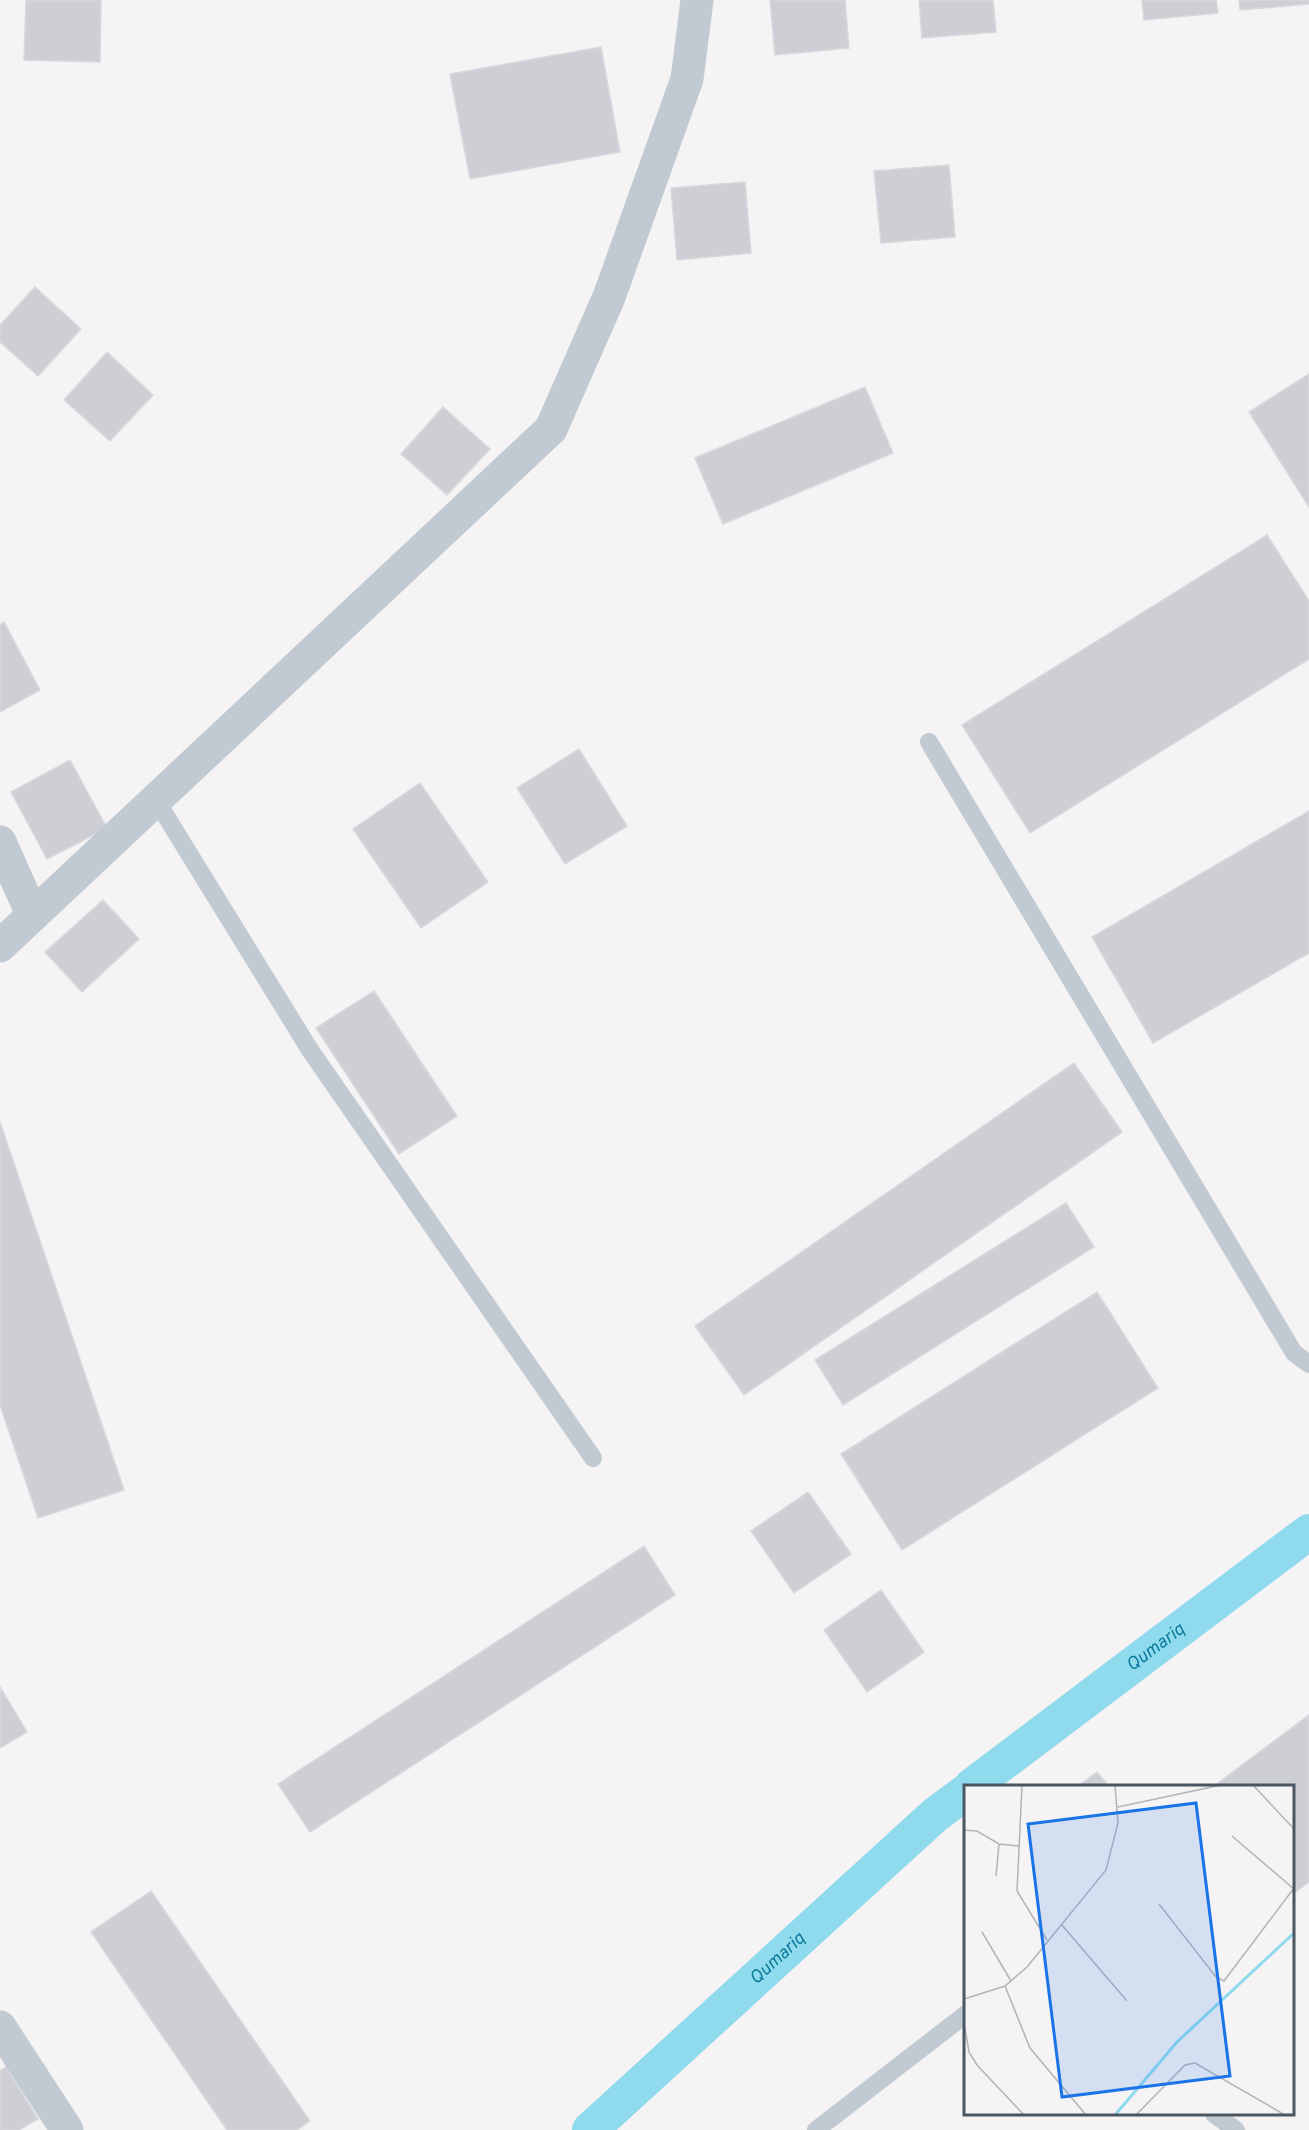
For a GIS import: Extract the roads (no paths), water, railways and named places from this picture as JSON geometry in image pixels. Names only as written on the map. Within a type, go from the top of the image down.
[{"type":"street","points":[[0,946],[551,429],[609,297],[687,79],[697,0]]},
{"type":"street","points":[[0,842],[32,914]]},
{"type":"street","points":[[0,2027],[68,2130]]},
{"type":"lane","points":[[929,742],[1294,1353],[1309,1364]]},
{"type":"lane","points":[[156,800],[310,1050],[593,1458]]},
{"type":"lane","points":[[816,2130],[964,2016]]},
{"type":"lane","points":[[1215,2115],[1236,2130]]},
{"type":"waterway","name":"Qumariq","points":[[973,1785],[1309,1532]]},
{"type":"waterway","name":"Qumariq","points":[[590,2130],[935,1815],[964,1793]]}]
